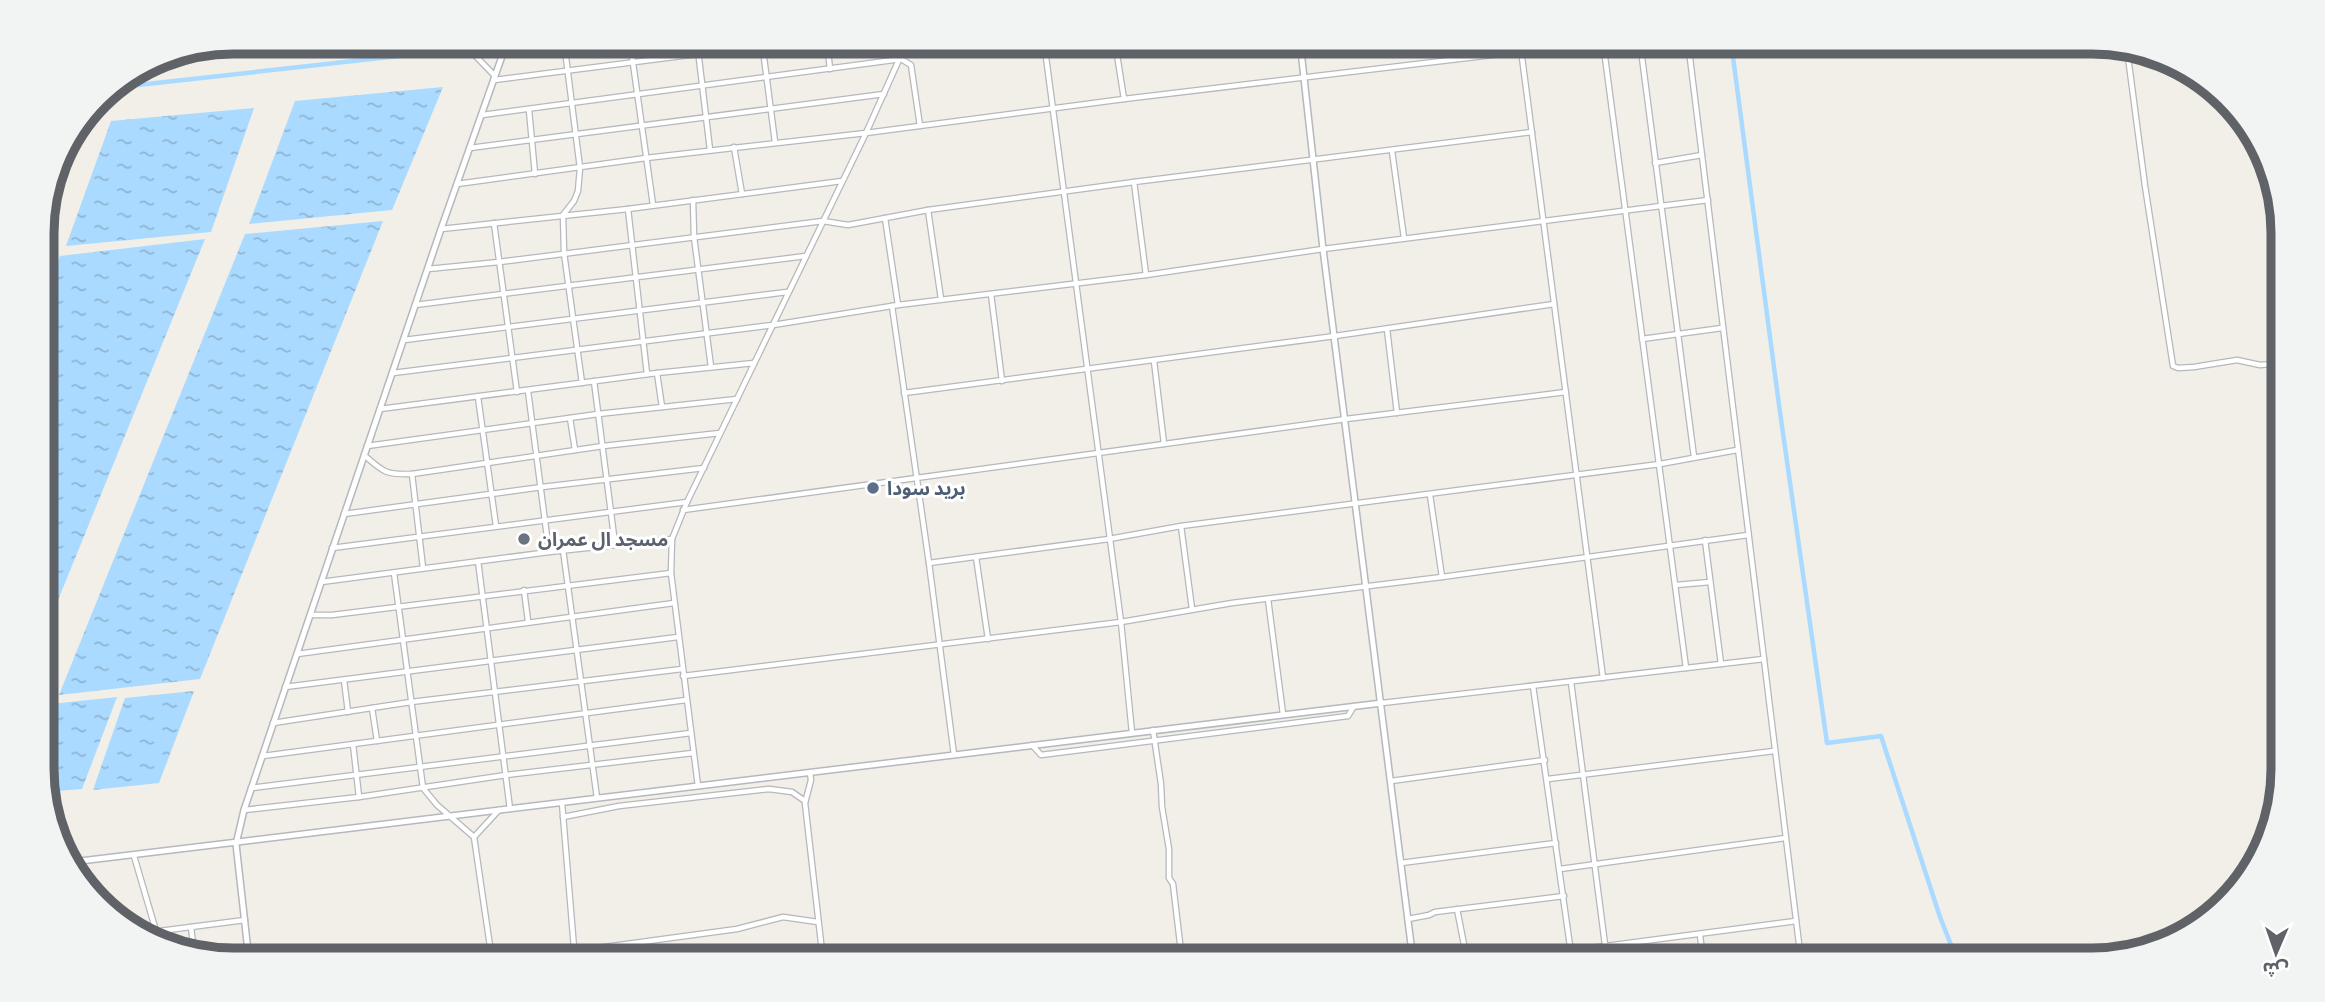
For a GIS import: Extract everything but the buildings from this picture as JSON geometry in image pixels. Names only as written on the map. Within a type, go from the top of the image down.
[{"type":"street","points":[[472,54],[495,78]]},
{"type":"street","points":[[248,948],[236,844],[244,810],[503,54]]},
{"type":"street","points":[[566,54],[580,167],[578,191],[563,215],[564,253],[582,383]]},
{"type":"street","points":[[631,54],[653,205]]},
{"type":"street","points":[[495,78],[569,71],[690,54]]},
{"type":"street","points":[[698,54],[710,150]]},
{"type":"street","points":[[764,54],[775,142]]},
{"type":"street","points":[[828,54],[830,69]]},
{"type":"street","points":[[698,786],[674,603],[672,539],[683,510],[903,54]]},
{"type":"street","points":[[1046,54],[1121,622],[1132,733]]},
{"type":"street","points":[[1117,54],[1124,99]]},
{"type":"street","points":[[1302,54],[1323,249],[1411,947]]},
{"type":"street","points":[[1456,54],[1456,59]]},
{"type":"street","points":[[457,184],[646,158],[1497,54]]},
{"type":"street","points":[[1521,54],[1603,677]]},
{"type":"street","points":[[1605,54],[1686,668]]},
{"type":"street","points":[[1642,54],[1695,457]]},
{"type":"street","points":[[1689,54],[1799,947]]},
{"type":"street","points":[[2128,58],[2173,366],[2194,367],[2233,360],[2260,365],[2271,364]]},
{"type":"street","points":[[482,115],[901,59],[911,65],[920,126]]},
{"type":"street","points":[[470,148],[884,94]]},
{"type":"street","points":[[529,110],[535,174]]},
{"type":"street","points":[[428,269],[823,221],[848,225],[1134,182],[1532,132]]},
{"type":"street","points":[[734,147],[742,194]]},
{"type":"street","points":[[1392,151],[1404,238]]},
{"type":"street","points":[[1656,163],[1702,155]]},
{"type":"street","points":[[441,229],[628,209],[842,181]]},
{"type":"street","points":[[1134,182],[1146,275]]},
{"type":"street","points":[[693,200],[694,237],[711,367]]},
{"type":"street","points":[[393,373],[1708,200]]},
{"type":"street","points":[[628,209],[647,374]]},
{"type":"street","points":[[928,211],[941,299]]},
{"type":"street","points":[[885,218],[904,393],[954,755]]},
{"type":"street","points":[[494,222],[517,392]]},
{"type":"street","points":[[415,305],[807,256]]},
{"type":"street","points":[[404,340],[788,292]]},
{"type":"street","points":[[991,294],[1002,381]]},
{"type":"street","points":[[904,393],[1154,361],[1554,304]]},
{"type":"street","points":[[1642,339],[1722,328]]},
{"type":"street","points":[[1387,329],[1397,413]]},
{"type":"street","points":[[1154,361],[1164,444]]},
{"type":"street","points":[[380,409],[647,374],[754,363]]},
{"type":"street","points":[[657,373],[662,407]]},
{"type":"street","points":[[594,381],[615,544]]},
{"type":"street","points":[[528,391],[549,552]]},
{"type":"street","points":[[683,510],[1346,419],[1566,392]]},
{"type":"street","points":[[478,397],[496,526]]},
{"type":"street","points":[[367,446],[598,414],[738,399]]},
{"type":"street","points":[[570,418],[575,450]]},
{"type":"street","points":[[364,455],[389,474],[412,474],[603,446],[721,433]]},
{"type":"street","points":[[929,563],[1109,539],[1181,526],[1660,464],[1737,450]]},
{"type":"street","points":[[344,514],[704,468]]},
{"type":"street","points":[[412,474],[424,568]]},
{"type":"street","points":[[1430,495],[1442,578]]},
{"type":"street","points":[[332,548],[687,502]]},
{"type":"street","points":[[1181,526],[1192,610]]},
{"type":"street","points":[[683,676],[1121,622],[1268,599],[1442,578],[1748,535]]},
{"type":"street","points":[[321,582],[563,550],[672,539]]},
{"type":"street","points":[[1705,540],[1721,664]]},
{"type":"street","points":[[563,550],[597,799]]},
{"type":"street","points":[[976,557],[988,639]]},
{"type":"street","points":[[478,561],[510,809]]},
{"type":"street","points":[[394,573],[423,788],[450,817],[474,837],[490,948]]},
{"type":"street","points":[[310,615],[332,615],[671,573]]},
{"type":"street","points":[[1676,585],[1710,582]]},
{"type":"street","points":[[524,590],[528,621]]},
{"type":"street","points":[[1268,599],[1283,714]]},
{"type":"street","points":[[296,654],[674,603]]},
{"type":"street","points":[[285,687],[678,637]]},
{"type":"street","points":[[80,861],[1283,714],[1764,659]]},
{"type":"street","points":[[272,723],[411,702],[682,669]]},
{"type":"street","points":[[344,680],[348,712]]},
{"type":"street","points":[[1571,682],[1605,946]]},
{"type":"street","points":[[1533,686],[1570,947]]},
{"type":"street","points":[[262,756],[686,699]]},
{"type":"street","points":[[1032,745],[1041,755],[1338,719],[1350,715],[1354,706]]},
{"type":"street","points":[[372,708],[377,741]]},
{"type":"street","points":[[1153,730],[1161,785],[1161,807],[1169,849],[1169,878],[1180,947]]},
{"type":"street","points":[[251,788],[691,733]]},
{"type":"street","points":[[353,744],[359,797]]},
{"type":"street","points":[[1548,779],[1774,751]]},
{"type":"street","points":[[244,810],[693,753]]},
{"type":"street","points":[[1391,780],[1545,760]]},
{"type":"street","points":[[810,773],[811,780],[805,801],[821,948]]},
{"type":"street","points":[[563,817],[627,804],[769,789],[792,792],[805,801]]},
{"type":"street","points":[[562,803],[575,948]]},
{"type":"street","points":[[474,837],[499,810]]},
{"type":"street","points":[[1560,869],[1785,838]]},
{"type":"street","points":[[1401,863],[1556,842]]},
{"type":"street","points":[[134,856],[156,930]]},
{"type":"street","points":[[1408,919],[1435,912],[1563,896]]},
{"type":"street","points":[[1457,909],[1465,947]]},
{"type":"street","points":[[599,948],[737,929],[783,916],[818,922]]},
{"type":"street","points":[[158,931],[245,920]]},
{"type":"street","points":[[1596,947],[1796,921]]},
{"type":"street","points":[[191,926],[193,943]]},
{"type":"street","points":[[1700,935],[1701,947]]},
{"type":"water","points":[[443,87],[392,210],[249,224],[295,101]]},
{"type":"water","points":[[254,108],[211,232],[66,246],[111,121]]},
{"type":"water","points":[[383,221],[200,679],[59,695],[245,234]]},
{"type":"water","points":[[205,239],[54,609],[55,269],[60,256]]},
{"type":"water","points":[[194,691],[159,783],[93,790],[125,698]]},
{"type":"water","points":[[117,697],[82,789],[56,791],[54,704]]},
{"type":"waterway","points":[[133,85],[417,54]]},
{"type":"waterway","points":[[1733,54],[1827,743],[1881,736],[1952,947]]},
{"type":"place","name":"بريد سودا","points":[[873,488]]},
{"type":"place","name":"مسجد ال عمران","points":[[524,539]]}]
